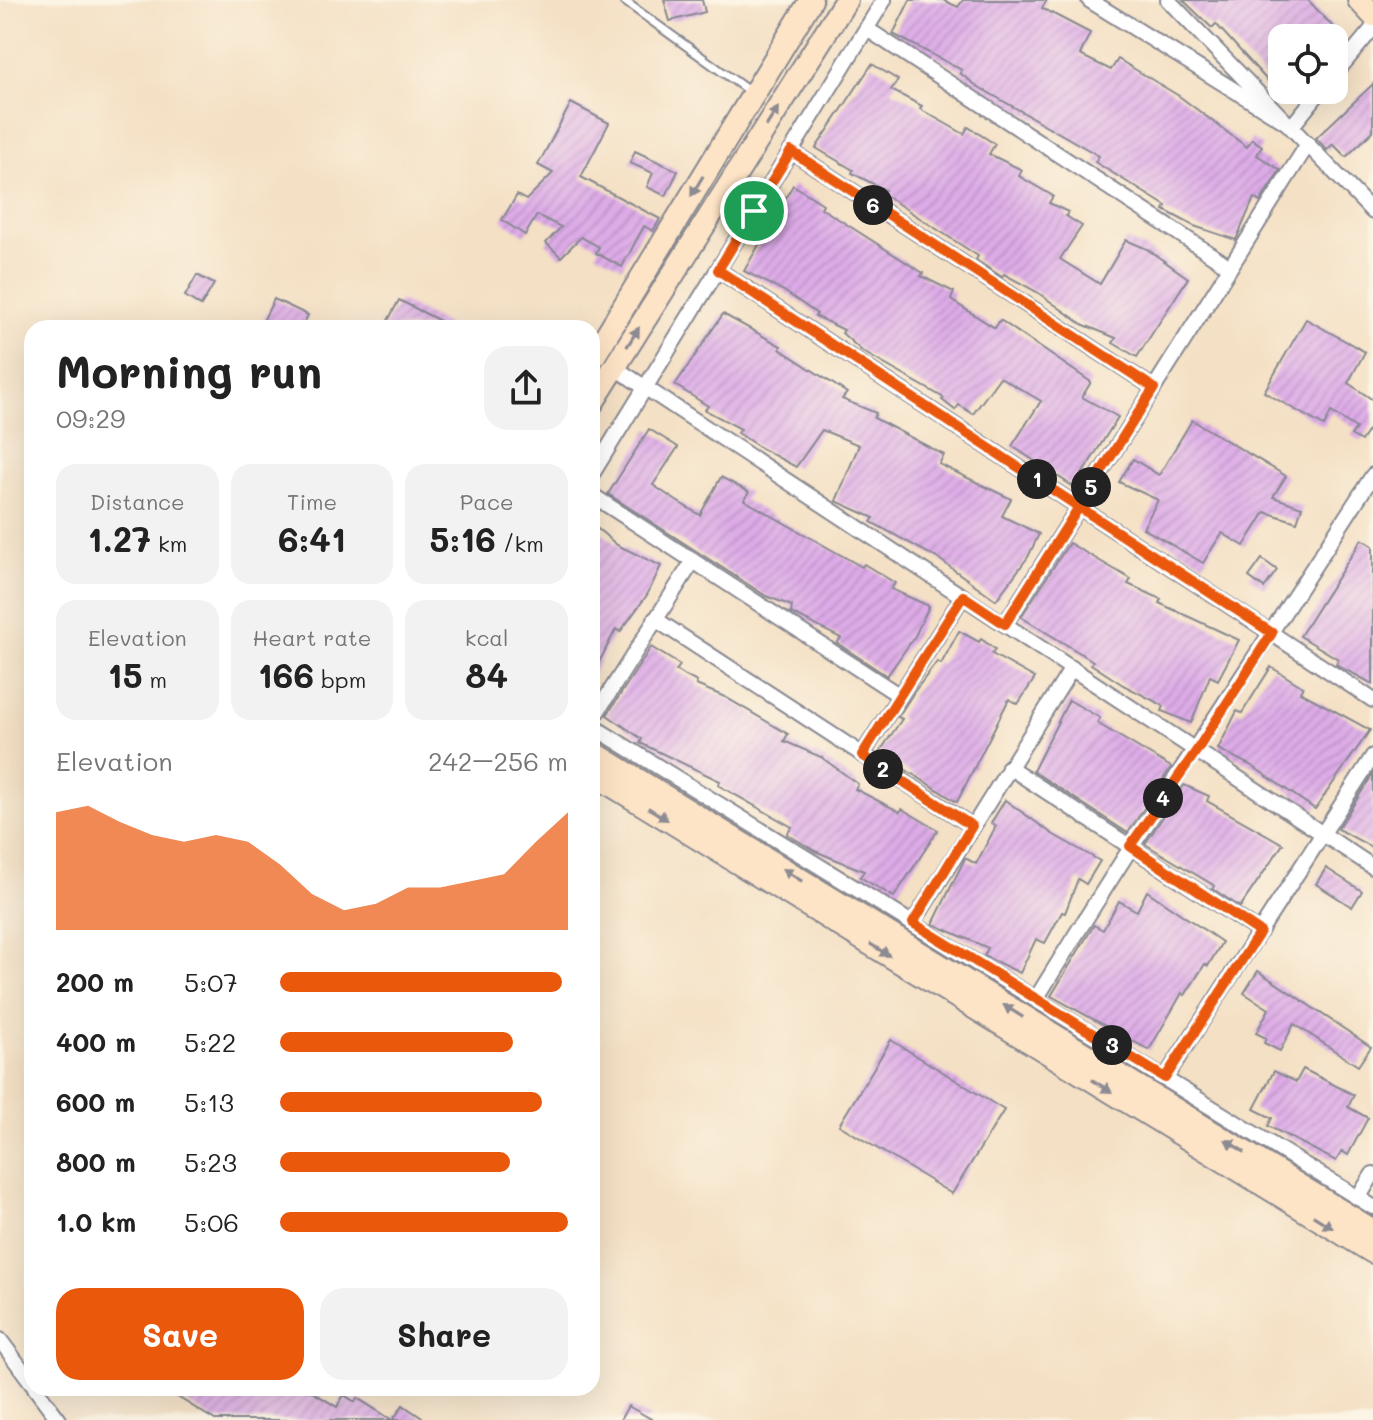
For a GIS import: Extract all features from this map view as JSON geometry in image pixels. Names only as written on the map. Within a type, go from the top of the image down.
[{"type":"street","points":[[600,346],[811,0]]},
{"type":"street","points":[[600,390],[846,0]]},
{"type":"street","points":[[600,461],[884,0]]},
{"type":"street","points":[[1089,0],[1292,126]]},
{"type":"street","points":[[1168,0],[1373,212]]},
{"type":"street","points":[[1359,0],[1373,15]]},
{"type":"street","points":[[1348,58],[1373,28]]},
{"type":"street","points":[[867,29],[1230,267]]},
{"type":"street","points":[[1292,126],[1310,104]]},
{"type":"street","points":[[1005,624],[1308,144]]},
{"type":"street","points":[[791,151],[1154,388]]},
{"type":"street","points":[[718,270],[1373,700]]},
{"type":"street","points":[[614,367],[1373,867]]},
{"type":"street","points":[[1036,999],[1130,846],[1197,750],[1373,475]]},
{"type":"street","points":[[600,500],[900,696]]},
{"type":"street","points":[[600,710],[693,561]]},
{"type":"street","points":[[862,755],[963,596]]},
{"type":"street","points":[[655,619],[972,826]]},
{"type":"street","points":[[913,923],[1072,668]]},
{"type":"street","points":[[600,728],[1373,1207]]},
{"type":"street","points":[[1165,1078],[1373,756]]},
{"type":"street","points":[[600,757],[1373,1231]]},
{"type":"street","points":[[1009,767],[1260,932]]},
{"type":"street","points":[[600,778],[1373,1252]]},
{"type":"street","points":[[1358,1198],[1373,1174]]},
{"type":"street","points":[[0,1340],[24,1372]]},
{"type":"street","points":[[41,1396],[59,1420]]},
{"type":"lane","points":[[623,0],[752,93]]},
{"type":"building","points":[[664,0],[702,0],[705,12],[670,21]]},
{"type":"building","points":[[910,0],[943,0],[958,7],[963,0],[1047,0],[1042,8],[1090,33],[1080,55],[1111,70],[1118,59],[1179,96],[1247,147],[1252,139],[1262,146],[1257,155],[1280,170],[1260,202],[1254,198],[1236,240],[1194,226],[1164,210],[1166,206],[1095,162],[1099,156],[977,86],[960,73],[962,70],[893,34]]},
{"type":"building","points":[[1183,0],[1308,0],[1330,24],[1268,24],[1268,81],[1216,24],[1212,28]]},
{"type":"building","points":[[872,64],[898,80],[891,90],[922,106],[920,109],[964,134],[968,127],[995,144],[989,154],[1022,170],[1019,176],[1053,196],[1049,203],[1068,212],[1066,216],[1082,226],[1060,259],[1100,284],[1126,240],[1147,249],[1188,278],[1137,357],[1113,343],[1116,338],[1082,324],[1037,292],[1004,274],[1002,277],[976,260],[978,256],[883,194],[885,190],[852,173],[853,170],[816,148]]},
{"type":"building","points":[[1373,84],[1373,131],[1346,157],[1333,144],[1327,150],[1316,138]]},
{"type":"building","points":[[571,103],[609,123],[581,177],[660,219],[653,231],[644,226],[622,267],[596,253],[599,247],[581,237],[561,257],[546,243],[561,227],[537,215],[525,235],[502,220],[517,195],[526,200],[553,173],[538,165]]},
{"type":"building","points":[[635,151],[678,171],[666,196],[647,187],[653,173],[630,163]]},
{"type":"building","points":[[793,185],[823,204],[821,208],[923,273],[921,276],[954,292],[951,300],[995,328],[1000,320],[1091,382],[1082,397],[1118,417],[1074,487],[1012,446],[1041,401],[1000,377],[973,414],[959,405],[955,410],[942,400],[944,398],[863,352],[842,333],[844,330],[815,316],[817,314],[784,291],[744,271]]},
{"type":"building","points":[[197,275],[214,284],[201,306],[185,296]]},
{"type":"building","points":[[274,299],[308,315],[306,320],[264,320]]},
{"type":"building","points":[[399,300],[438,320],[388,320]]},
{"type":"building","points":[[723,314],[781,346],[780,349],[847,393],[842,399],[876,413],[874,418],[944,455],[939,464],[1011,499],[1002,516],[1039,534],[1028,557],[996,600],[939,559],[871,522],[874,518],[836,501],[859,445],[822,430],[796,467],[738,433],[741,429],[705,410],[708,406],[675,385]]},
{"type":"building","points":[[1306,319],[1365,352],[1348,383],[1373,400],[1373,423],[1361,441],[1351,435],[1356,428],[1331,412],[1324,426],[1264,392]]},
{"type":"building","points":[[1192,420],[1286,476],[1273,497],[1302,507],[1297,522],[1265,512],[1244,546],[1222,533],[1203,563],[1143,528],[1158,500],[1119,482],[1133,459],[1159,475]]},
{"type":"building","points":[[649,429],[678,447],[653,485],[675,500],[700,515],[721,477],[749,492],[744,500],[862,567],[864,564],[895,583],[891,589],[929,606],[915,636],[887,676],[837,643],[841,638],[791,613],[792,606],[766,596],[608,494]]},
{"type":"building","points":[[600,531],[617,545],[661,566],[647,595],[620,632],[616,629],[600,660]]},
{"type":"building","points":[[1362,539],[1373,546],[1373,684],[1336,664],[1338,659],[1300,636]]},
{"type":"building","points":[[1069,543],[1131,579],[1128,584],[1161,599],[1159,603],[1239,640],[1218,680],[1210,676],[1191,723],[1162,711],[1164,706],[1123,685],[1091,664],[1093,661],[1021,617]]},
{"type":"building","points":[[1262,559],[1277,570],[1264,588],[1249,577]]},
{"type":"building","points":[[959,631],[979,642],[981,639],[995,649],[992,654],[1035,678],[1018,704],[1009,699],[957,802],[879,753],[902,719],[898,717],[914,692],[937,662],[941,664]]},
{"type":"building","points":[[651,647],[680,665],[676,671],[697,682],[696,685],[725,697],[788,734],[784,741],[821,757],[858,784],[855,789],[900,812],[902,809],[938,830],[894,897],[860,877],[864,871],[815,851],[787,834],[792,827],[718,785],[720,781],[640,743],[642,739],[607,715]]},
{"type":"building","points":[[1271,667],[1303,687],[1300,692],[1370,730],[1315,809],[1252,766],[1218,749],[1237,711],[1242,713]]},
{"type":"building","points":[[1069,700],[1100,718],[1097,723],[1171,767],[1128,833],[1033,771]]},
{"type":"building","points":[[1373,774],[1373,848],[1338,829]]},
{"type":"building","points":[[1184,785],[1209,796],[1207,801],[1283,844],[1240,907],[1213,889],[1215,886],[1145,844]]},
{"type":"building","points":[[1005,800],[1054,835],[1100,861],[1086,884],[1078,879],[1065,913],[1062,912],[1045,943],[1036,939],[1020,973],[984,956],[988,948],[933,924],[965,858],[976,864],[996,826],[991,823]]},
{"type":"building","points":[[1326,868],[1362,891],[1352,907],[1316,884]]},
{"type":"building","points":[[1147,891],[1222,942],[1208,966],[1205,964],[1185,995],[1182,993],[1149,1050],[1051,996],[1094,925],[1103,930],[1119,901],[1137,911]]},
{"type":"building","points":[[1258,971],[1371,1047],[1358,1066],[1294,1024],[1280,1051],[1264,1043],[1266,1038],[1256,1033],[1269,1009],[1244,993]]},
{"type":"building","points":[[891,1040],[1004,1110],[952,1194],[839,1125]]},
{"type":"building","points":[[1303,1069],[1354,1095],[1348,1107],[1368,1118],[1348,1155],[1342,1151],[1336,1161],[1268,1126],[1272,1118],[1254,1109],[1274,1071],[1296,1082]]},
{"type":"building","points":[[176,1396],[319,1396],[337,1407],[346,1396],[355,1402],[357,1398],[392,1420],[215,1420]]},
{"type":"building","points":[[403,1405],[425,1420],[393,1420]]},
{"type":"building","points":[[628,1406],[653,1420],[620,1420]]},
{"type":"route","points":[[754,211],[718,270],[1079,507],[1005,624],[963,596],[862,755],[972,826],[913,923],[1165,1078],[1260,932],[1130,846],[1197,750],[1272,633],[1079,507],[1154,388],[791,151],[754,211]]}]
